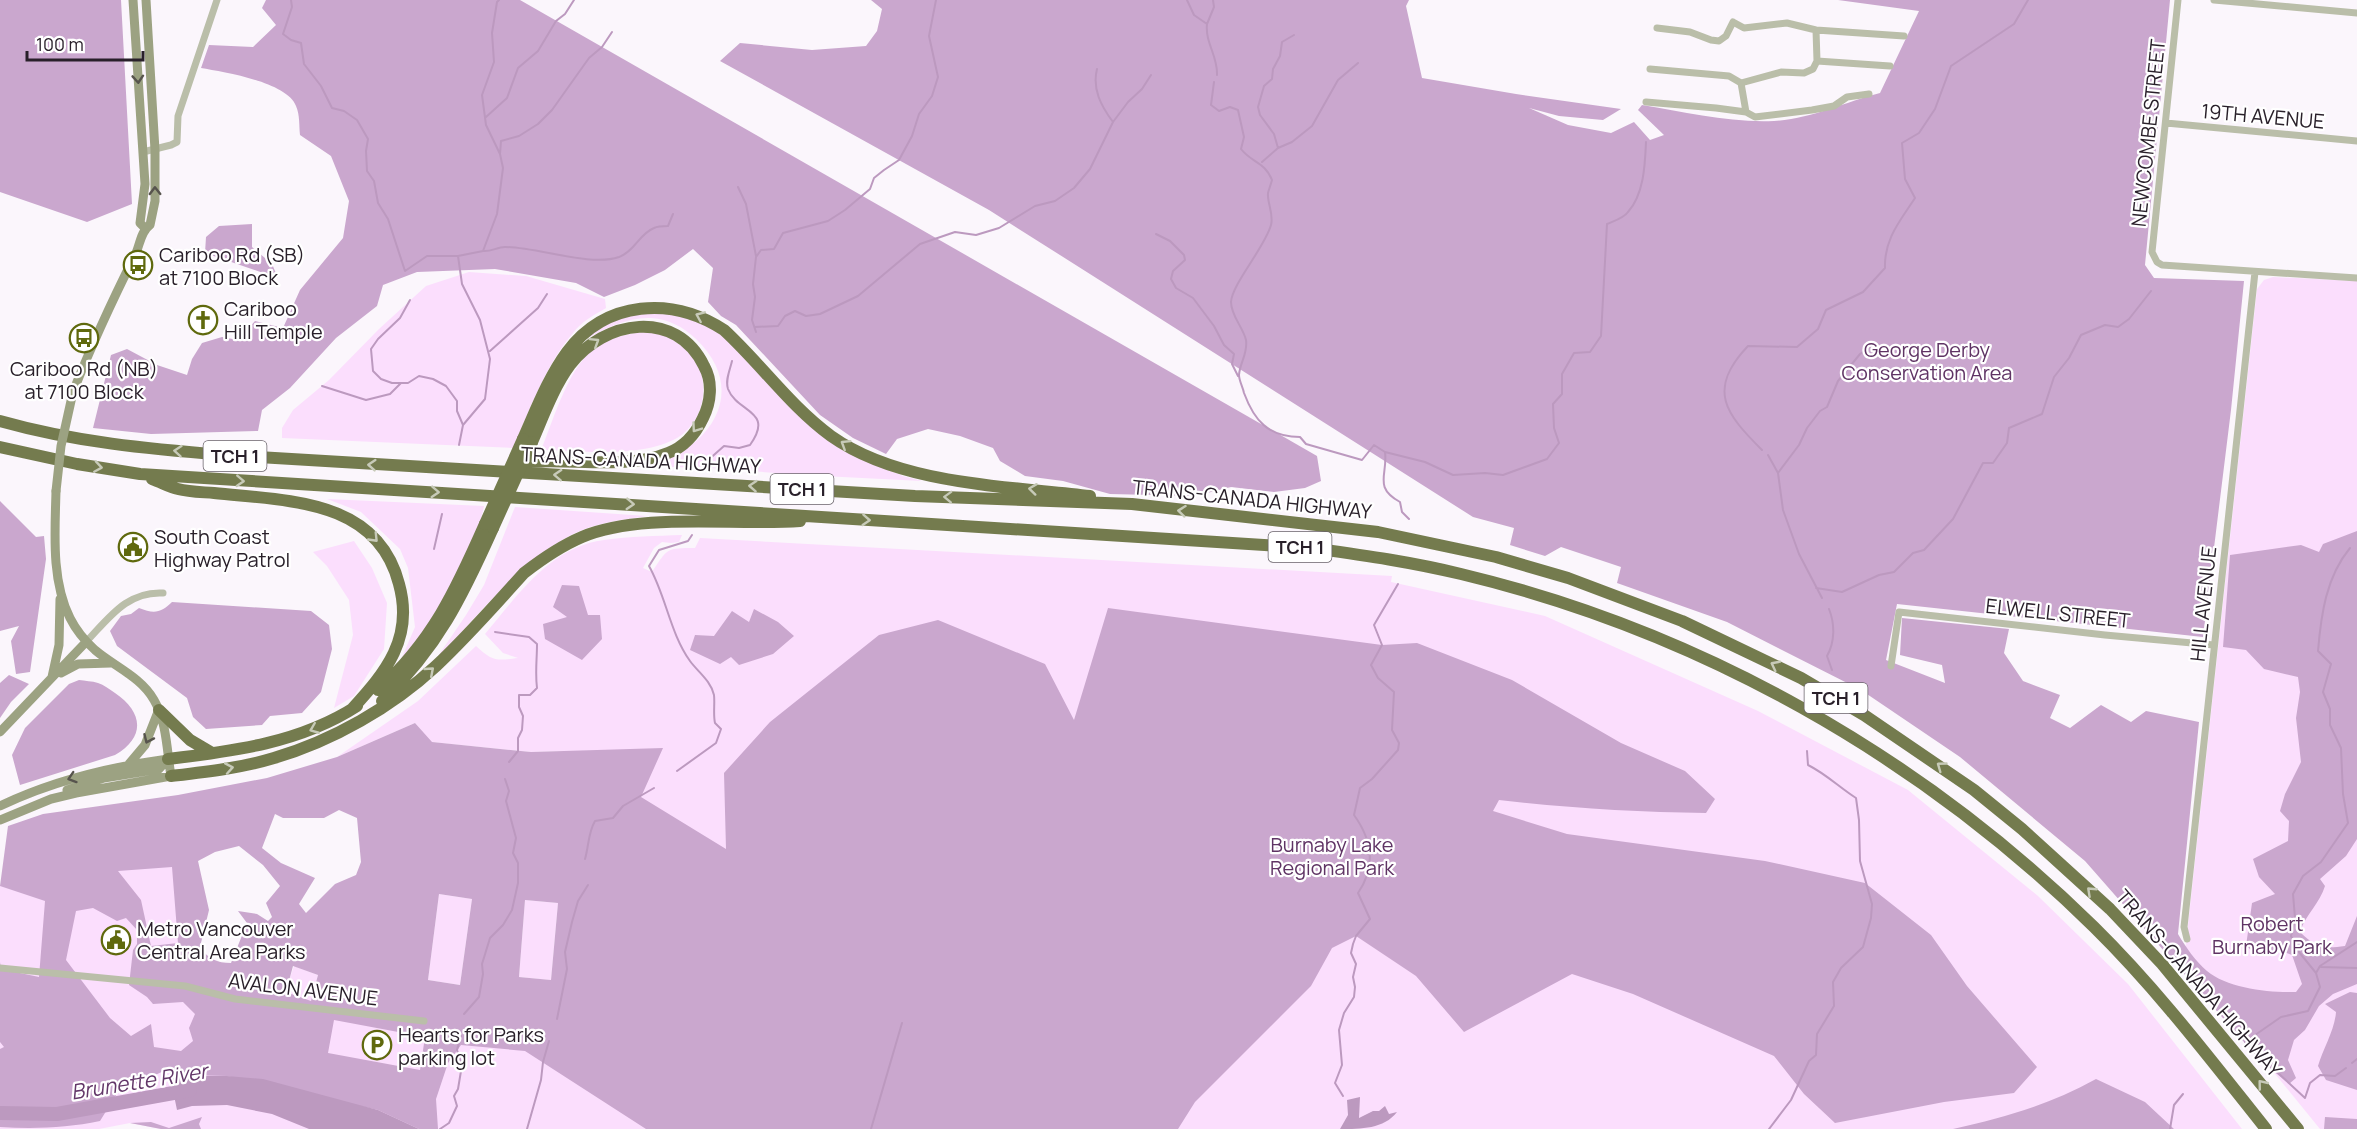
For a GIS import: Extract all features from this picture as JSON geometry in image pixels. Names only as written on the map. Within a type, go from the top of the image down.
[{"type":"highway","points":[[168,759],[252,748],[310,731],[370,698],[385,684],[414,655],[451,598],[489,526],[527,441],[550,380],[567,351],[592,327],[619,313],[643,309],[678,309],[707,319],[724,330],[810,419],[831,436],[883,464],[924,475],[1107,498],[1132,504]]},
{"type":"highway","points":[[472,470],[527,462],[641,459],[670,452],[695,432],[704,416],[710,395],[707,372],[691,346],[668,331],[647,326],[622,329],[588,345],[570,365],[527,441]]},
{"type":"highway","name":"TRANS-CANADA HIGHWAY","points":[[0,421],[83,441],[225,456],[903,495],[1132,504],[1347,528],[1409,538],[1496,557],[1568,578],[1638,603],[1734,644],[1801,678],[1864,715],[1928,757],[1998,809],[2110,909],[2162,964],[2298,1129]]},
{"type":"highway","name":"TRANS-CANADA HIGHWAY","points":[[0,447],[77,464],[140,474],[1313,548],[1460,574],[1533,593],[1633,627],[1716,663],[1796,704],[1858,740],[1960,810],[2033,871],[2095,928],[2185,1028],[2266,1129]]},
{"type":"highway","points":[[140,474],[178,489],[322,507],[352,520],[378,542],[391,561],[398,578],[404,606],[401,631],[387,669],[352,709]]},
{"type":"highway","points":[[171,776],[245,766],[272,759],[328,737],[366,716],[393,700],[435,667],[524,573],[540,561],[583,537],[636,525],[768,523],[840,518]]},
{"type":"highway","points":[[366,716],[408,673],[439,636],[470,580],[489,526]]},
{"type":"highway","points":[[159,710],[190,740],[212,753]]},
{"type":"street","points":[[133,0],[145,184],[140,223],[145,228]]},
{"type":"street","points":[[51,679],[59,645],[60,591],[56,491],[61,446],[73,392],[98,331],[137,251],[145,228],[150,225],[155,201],[155,150],[146,0]]},
{"type":"street","points":[[143,152],[171,145],[179,139],[178,116],[217,0]]},
{"type":"street","name":"NEWCOMBE STREET","points":[[2178,0],[2152,252],[2157,262],[2162,265],[2255,272]]},
{"type":"street","points":[[2214,0],[2357,13]]},
{"type":"street","points":[[1657,28],[1690,32],[1719,41],[1726,36],[1733,22],[1744,28],[1787,23],[1816,30],[1905,36]]},
{"type":"street","points":[[1650,69],[1729,76],[1741,83],[1781,72],[1804,73],[1813,69],[1817,61],[1816,30]]},
{"type":"street","points":[[1817,61],[1890,66]]},
{"type":"street","points":[[1741,83],[1746,112]]},
{"type":"street","points":[[1646,102],[1746,112],[1755,117],[1812,110],[1834,105],[1847,98],[1869,94]]},
{"type":"street","name":"19TH AVENUE","points":[[2166,123],[2357,141]]},
{"type":"street","points":[[2255,272],[2357,278]]},
{"type":"street","name":"HILL AVENUE","points":[[2187,939],[2184,927],[2255,272]]},
{"type":"street","points":[[51,799],[111,785],[171,776],[159,710],[149,692],[86,642],[70,618],[60,591]]},
{"type":"street","points":[[0,732],[126,602],[148,592],[163,593]]},
{"type":"street","name":"ELWELL STREET","points":[[1892,666],[1899,612],[2214,645]]},
{"type":"street","points":[[51,679],[78,664],[112,663]]},
{"type":"street","points":[[129,764],[145,745],[159,710]]},
{"type":"street","points":[[0,806],[75,777],[129,764],[168,759]]},
{"type":"street","points":[[0,820],[91,781],[161,769],[168,759]]},
{"type":"street","name":"AVALON AVENUE","points":[[0,968],[185,986],[235,999],[424,1021]]},
{"type":"green space","points":[[0,0],[121,0],[132,204],[87,222],[0,192]]},
{"type":"green space","points":[[266,0],[520,0],[1317,456],[1321,481],[1305,488],[1274,492],[1231,487],[1195,496],[1110,494],[1063,481],[1025,476],[1000,461],[993,448],[960,436],[928,429],[897,439],[886,454],[853,438],[820,415],[736,325],[721,316],[708,302],[713,268],[693,249],[665,270],[604,297],[576,283],[495,269],[417,272],[383,285],[377,306],[336,338],[290,388],[262,410],[258,431],[151,434],[93,428],[111,355],[127,349],[157,365],[187,375],[192,359],[202,343],[222,337],[238,340],[255,321],[283,328],[300,290],[343,238],[349,201],[331,156],[300,135],[297,109],[290,98],[281,90],[268,84],[201,68],[209,45],[253,47],[276,25],[262,8]]},
{"type":"green space","name":"George Derby Conservation Area","points":[[871,0],[1409,0],[1406,6],[1422,78],[1621,109],[1603,120],[1559,116],[1529,108],[1568,125],[1611,133],[1634,122],[1650,140],[1664,135],[1638,110],[1642,105],[1724,119],[1774,121],[1815,114],[1880,93],[1919,11],[1838,0],[2170,0],[2145,265],[2154,278],[2244,281],[2231,410],[2203,637],[1897,604],[1886,660],[1945,683],[1942,665],[1900,655],[1902,618],[2009,629],[2004,653],[2023,681],[2060,695],[2050,718],[2070,728],[2101,705],[2131,722],[2146,711],[2199,722],[2178,934],[2199,963],[2215,977],[2249,988],[2274,992],[2296,992],[2302,984],[2292,955],[2279,950],[2258,955],[2246,946],[2252,903],[2275,894],[2259,877],[2253,859],[2288,841],[2289,821],[2280,811],[2285,794],[2301,762],[2296,718],[2300,692],[2298,677],[2264,669],[2246,650],[2223,647],[2230,555],[2301,545],[2319,552],[2323,544],[2357,531],[2357,839],[2346,856],[2320,879],[2325,886],[2323,892],[2300,932],[2321,946],[2345,946],[2357,916],[2357,984],[2333,994],[2319,1006],[2305,1030],[2294,1040],[2288,1060],[2296,1078],[2289,1084],[2258,1058],[2085,861],[1960,757],[1861,690],[1727,622],[1617,583],[1621,567],[1561,547],[1545,556],[1510,545],[1514,528],[1473,517],[989,210],[720,61],[740,43],[812,50],[866,46],[877,31],[882,9]]},
{"type":"green space","points":[[252,224],[252,247],[272,264],[278,278],[205,253],[206,237],[219,226]]},
{"type":"green space","points":[[469,272],[526,276],[605,299],[606,308],[576,329],[554,360],[513,448],[282,438],[282,428],[293,410],[329,380],[379,329],[426,286]]},
{"type":"green space","name":"Robert Burnaby Park","points":[[2273,277],[2357,281],[2357,1129],[2320,1129],[2184,962],[2257,289],[2264,280]]},
{"type":"green space","points":[[634,313],[682,313],[719,331],[855,456],[903,476],[922,481],[711,468],[638,466],[662,461],[683,451],[701,437],[714,420],[721,401],[721,381],[713,360],[696,339],[681,327],[664,320],[642,318],[626,321],[586,339],[603,324]]},
{"type":"green space","points":[[639,332],[656,332],[666,335],[691,352],[698,364],[703,387],[700,411],[687,430],[677,438],[663,444],[629,451],[541,450],[571,378],[588,353],[608,340]]},
{"type":"green space","points":[[327,499],[484,506],[472,543],[454,581],[411,652],[399,664],[415,627],[408,568],[400,549],[361,512]]},
{"type":"green space","points":[[0,501],[36,537],[44,536],[46,559],[30,672],[16,674],[11,641],[19,626],[0,631]]},
{"type":"green space","points":[[515,507],[647,516],[608,522],[589,528],[551,547],[515,576],[436,659],[484,585]]},
{"type":"green space","name":"Burnaby Lake Regional Park","points":[[682,535],[679,542],[662,542],[654,548],[643,568],[652,572],[661,558],[669,551],[678,548],[695,548],[700,538],[1392,576],[1391,582],[1545,616],[1758,711],[1908,790],[2038,896],[2128,984],[2242,1129],[161,1129],[130,1123],[99,1129],[0,1129],[0,885],[182,857],[202,996],[607,1023],[570,751],[531,752],[431,742],[415,723],[337,757],[418,701],[476,646],[495,659],[518,658],[503,653],[485,634],[537,575],[567,552],[585,544],[604,540]]},
{"type":"green space","points":[[354,541],[372,568],[387,603],[384,649],[354,696],[334,708],[353,635],[349,600],[327,566],[313,552]]},
{"type":"green space","points":[[562,585],[579,586],[588,615],[600,615],[602,639],[582,660],[545,639],[543,624],[567,617],[553,607]]},
{"type":"green space","points":[[172,602],[311,611],[329,625],[332,649],[321,692],[302,713],[270,716],[262,725],[206,729],[193,717],[187,698],[117,646],[110,631],[121,616],[131,614],[139,608],[157,611]]},
{"type":"green space","name":"Burnaby Lake Regional Park","points":[[1108,608],[1382,645],[1417,643],[1512,680],[1621,743],[1685,771],[1715,799],[1706,813],[1602,809],[1499,800],[1493,811],[1567,834],[1765,861],[1865,883],[1931,935],[1967,986],[2037,1067],[2014,1093],[1944,1102],[1835,1123],[1804,1094],[1774,1056],[1633,994],[1572,974],[1464,1032],[1416,976],[1356,936],[1332,948],[1311,986],[1195,1102],[1178,1129],[646,1129],[525,1051],[461,1045],[448,1063],[436,1099],[438,1129],[419,1129],[378,1110],[227,1076],[176,1075],[166,1070],[118,1092],[100,1121],[50,1127],[0,1127],[0,1049],[4,1047],[0,1042],[0,962],[1,969],[39,977],[45,901],[0,886],[8,826],[43,814],[178,795],[267,778],[337,757],[415,723],[432,742],[531,752],[663,748],[641,797],[726,849],[724,773],[770,722],[879,635],[938,620],[1045,664],[1074,720]],"holes":[[[339,810],[357,818],[361,862],[356,875],[335,884],[306,913],[299,904],[315,878],[281,863],[262,848],[275,814],[283,818],[324,818]],[[239,846],[263,865],[280,886],[266,903],[272,917],[268,921],[257,914],[238,911],[247,923],[231,963],[213,960],[200,947],[209,910],[198,861],[215,852]],[[172,867],[178,943],[151,946],[141,900],[118,871]],[[439,894],[472,899],[460,985],[428,980]],[[525,900],[558,903],[551,980],[519,977]],[[93,908],[117,921],[126,918],[137,930],[137,944],[133,950],[129,985],[153,1004],[183,1002],[195,1014],[189,1028],[193,1041],[181,1051],[154,1047],[151,1024],[131,1036],[110,1018],[66,960],[76,911]],[[293,966],[318,975],[311,1001],[286,992]],[[334,1020],[425,1037],[420,1070],[328,1053]]]},
{"type":"green space","points":[[754,609],[778,622],[794,636],[773,654],[739,665],[731,657],[720,664],[690,650],[695,635],[714,636],[732,611],[749,622]]},
{"type":"green space","points":[[9,675],[29,684],[11,702],[0,718],[0,683]]},
{"type":"green space","points":[[79,680],[102,685],[124,700],[131,708],[137,724],[132,740],[115,755],[20,785],[12,755],[25,728],[69,684]]},
{"type":"green space","points":[[439,894],[472,899],[460,985],[428,980]]},
{"type":"green space","points":[[525,900],[558,903],[551,980],[519,977]]},
{"type":"green space","points":[[294,966],[318,975],[311,1001],[285,992]]},
{"type":"green space","points":[[2350,992],[2357,993],[2357,1090],[2326,1080],[2318,1066],[2336,1012],[2325,1004]]},
{"type":"green space","points":[[2096,1079],[2145,1102],[2174,1129],[1953,1129],[2027,1109]]},
{"type":"green space","points":[[202,1117],[199,1124],[201,1129],[161,1129],[130,1123],[151,1122],[169,1128]]},
{"type":"green space","points":[[2325,1117],[2357,1119],[2357,1129],[2324,1129]]},
{"type":"shaded area","points":[[170,1076],[227,1076],[263,1079],[378,1110],[419,1129],[309,1129],[272,1114],[227,1105],[192,1106],[177,1110]]},
{"type":"shaded area","points":[[1360,1097],[1359,1118],[1373,1111],[1379,1111],[1385,1106],[1389,1114],[1397,1112],[1392,1118],[1379,1125],[1340,1129],[1348,1115],[1347,1100]]},
{"type":"waterway","points":[[291,0],[292,7],[283,34],[301,43],[304,64],[321,86],[332,108],[344,111],[357,120],[368,139],[367,171],[374,181],[378,203],[388,219],[405,271],[427,256],[458,256],[483,251],[497,214],[503,168],[500,154],[486,125],[482,95],[494,62],[492,33],[499,0]]},
{"type":"waterway","points":[[486,117],[507,98],[518,68],[538,51],[556,21],[565,14],[574,0]]},
{"type":"waterway","points":[[756,332],[752,320],[755,297],[753,284],[756,257],[761,250],[774,249],[783,233],[828,221],[845,210],[870,189],[874,178],[899,160],[912,136],[919,114],[932,96],[938,77],[929,36],[936,0]]},
{"type":"waterway","points":[[1187,0],[1194,15],[1207,24],[1217,75]]},
{"type":"waterway","points":[[1207,24],[1214,7],[1213,0]]},
{"type":"waterway","points":[[1762,450],[1739,425],[1726,401],[1724,389],[1727,376],[1735,362],[1748,346],[1797,347],[1818,329],[1826,310],[1863,292],[1885,268],[1890,239],[1915,198],[1905,179],[1902,143],[1919,133],[1935,109],[1951,66],[2014,24],[2028,0]]},
{"type":"waterway","points":[[500,154],[501,141],[519,136],[538,124],[552,110],[589,58],[602,47],[612,32]]},
{"type":"waterway","points":[[1278,148],[1274,134],[1260,115],[1258,107],[1264,86],[1272,79],[1282,42],[1294,35]]},
{"type":"waterway","points":[[1262,162],[1278,148],[1292,142],[1312,126],[1338,80],[1358,63]]},
{"type":"waterway","points":[[1097,69],[1096,83],[1099,97],[1113,122]]},
{"type":"waterway","points":[[755,327],[778,326],[785,316],[795,311],[806,316],[820,314],[858,296],[920,244],[955,232],[976,235],[999,228],[1035,206],[1055,201],[1074,188],[1090,169],[1113,122],[1128,102],[1142,89],[1151,75]]},
{"type":"waterway","points":[[1214,82],[1211,105],[1219,111],[1230,107],[1238,110],[1244,137],[1241,149],[1262,166],[1272,180],[1268,193],[1272,217],[1268,234],[1237,285],[1231,302],[1233,312],[1246,340],[1246,350],[1239,375],[1248,403],[1258,419],[1271,430],[1279,434],[1300,437],[1306,444],[1362,460],[1374,445],[1385,452],[1384,486],[1400,502],[1402,512],[1409,519]]},
{"type":"waterway","points":[[1385,452],[1425,462],[1453,475],[1485,473],[1503,475],[1547,459],[1559,443],[1554,428],[1553,404],[1562,394],[1562,374],[1574,353],[1590,352],[1601,336],[1607,224],[1626,214],[1637,197],[1643,179],[1646,142]]},
{"type":"waterway","points":[[738,187],[746,204],[756,256]]},
{"type":"waterway","points":[[483,251],[502,247],[593,260],[619,257],[629,251],[644,234],[657,227],[668,226],[673,214]]},
{"type":"waterway","points":[[1156,234],[1170,241],[1184,255],[1185,260],[1173,271],[1171,279],[1176,288],[1193,298],[1214,326],[1224,345],[1234,354],[1232,364],[1238,376]]},
{"type":"waterway","points":[[458,256],[462,284],[480,320],[490,359],[485,399],[463,425],[459,445]]},
{"type":"waterway","points":[[1816,588],[1842,592],[1879,575],[1894,572],[1913,553],[1924,550],[1953,519],[1983,463],[1993,463],[2007,443],[2009,428],[2042,414],[2054,377],[2069,358],[2081,335],[2105,325],[2118,327],[2129,319],[2151,291]]},
{"type":"waterway","points":[[490,351],[538,308],[547,294]]},
{"type":"waterway","points":[[410,300],[400,318],[371,349],[373,371],[381,379],[392,383],[408,383],[419,376],[433,379],[446,386],[457,401],[457,411],[463,425]]},
{"type":"waterway","points":[[1778,473],[1799,445],[1807,428],[1820,411],[1827,407],[1838,381],[1860,354],[1870,347]]},
{"type":"waterway","points":[[706,462],[724,446],[739,448],[750,445],[757,434],[756,418],[733,397],[728,389],[727,379],[732,361]]},
{"type":"waterway","points":[[322,386],[366,400],[390,394],[401,383]]},
{"type":"waterway","points":[[1768,455],[1778,473],[1783,510],[1799,554],[1822,598]]},
{"type":"waterway","points":[[434,549],[442,514]]},
{"type":"waterway","points":[[677,771],[716,743],[721,729],[715,723],[712,690],[683,650],[649,566],[659,550],[688,541],[692,535]]},
{"type":"waterway","points":[[2316,973],[2299,952],[2291,936],[2295,918],[2293,894],[2303,876],[2321,862],[2348,823],[2343,794],[2341,748],[2330,725],[2330,709],[2323,692],[2331,664],[2318,651],[2323,610],[2330,584],[2335,571],[2350,548]]},
{"type":"waterway","points":[[1343,1096],[1335,1083],[1342,1065],[1339,1030],[1344,1013],[1354,997],[1353,977],[1356,964],[1351,953],[1353,944],[1356,936],[1370,919],[1358,893],[1368,873],[1370,854],[1365,834],[1354,815],[1360,788],[1372,779],[1398,750],[1399,743],[1392,730],[1394,692],[1378,678],[1371,665],[1382,645],[1374,625],[1398,584]]},
{"type":"waterway","points":[[1829,609],[1833,633],[1832,645],[1827,656],[1832,670]]},
{"type":"waterway","points":[[495,632],[529,637],[537,644],[537,688],[530,695],[519,695],[519,707],[523,716],[522,730],[518,738],[518,751],[509,762]]},
{"type":"waterway","points":[[1769,1129],[1791,1100],[1809,1061],[1816,1055],[1817,1034],[1834,1006],[1833,982],[1841,968],[1863,947],[1871,918],[1872,904],[1860,861],[1856,798],[1808,765],[1807,751]]},
{"type":"waterway","points":[[464,1014],[479,997],[483,974],[482,964],[490,938],[503,925],[512,910],[518,883],[518,863],[513,853],[516,838],[506,801],[509,791],[505,779]]},
{"type":"waterway","points":[[585,859],[595,821],[613,818],[623,806],[654,788]]},
{"type":"waterway","points":[[557,1019],[567,969],[565,952],[578,901],[588,885]]},
{"type":"waterway","points":[[2346,1068],[2335,1076],[2320,1075],[2310,1083],[2305,1098],[2245,1042],[2281,1017],[2308,1011],[2320,987],[2316,973],[2320,966],[2357,942]]},
{"type":"waterway","points":[[2321,967],[2357,968]]},
{"type":"waterway","points":[[871,1129],[902,1023]]},
{"type":"waterway","points":[[440,1129],[449,1123],[457,1106],[454,1096],[458,1089],[462,1065],[457,1050],[461,1035]]},
{"type":"waterway","points":[[527,1129],[549,1041]]},
{"type":"waterway","points":[[2352,1063],[2357,1059]]},
{"type":"waterway","name":"Brunette River","points":[[0,1113],[57,1114],[190,1090]]},
{"type":"waterway","points":[[2170,1129],[2174,1105],[2183,1094]]},
{"type":"place","name":"Cariboo Rd (SB) at 7100 Block","points":[[138,265]]},
{"type":"place","name":"Cariboo Hill Temple","points":[[203,320]]},
{"type":"place","name":"Cariboo Rd (NB) at 7100 Block","points":[[84,338]]},
{"type":"place","name":"South Coast Highway Patrol","points":[[133,547]]},
{"type":"place","name":"Metro Vancouver Central Area Parks","points":[[116,940]]},
{"type":"place","name":"Hearts for Parks parking lot","points":[[377,1045]]}]
